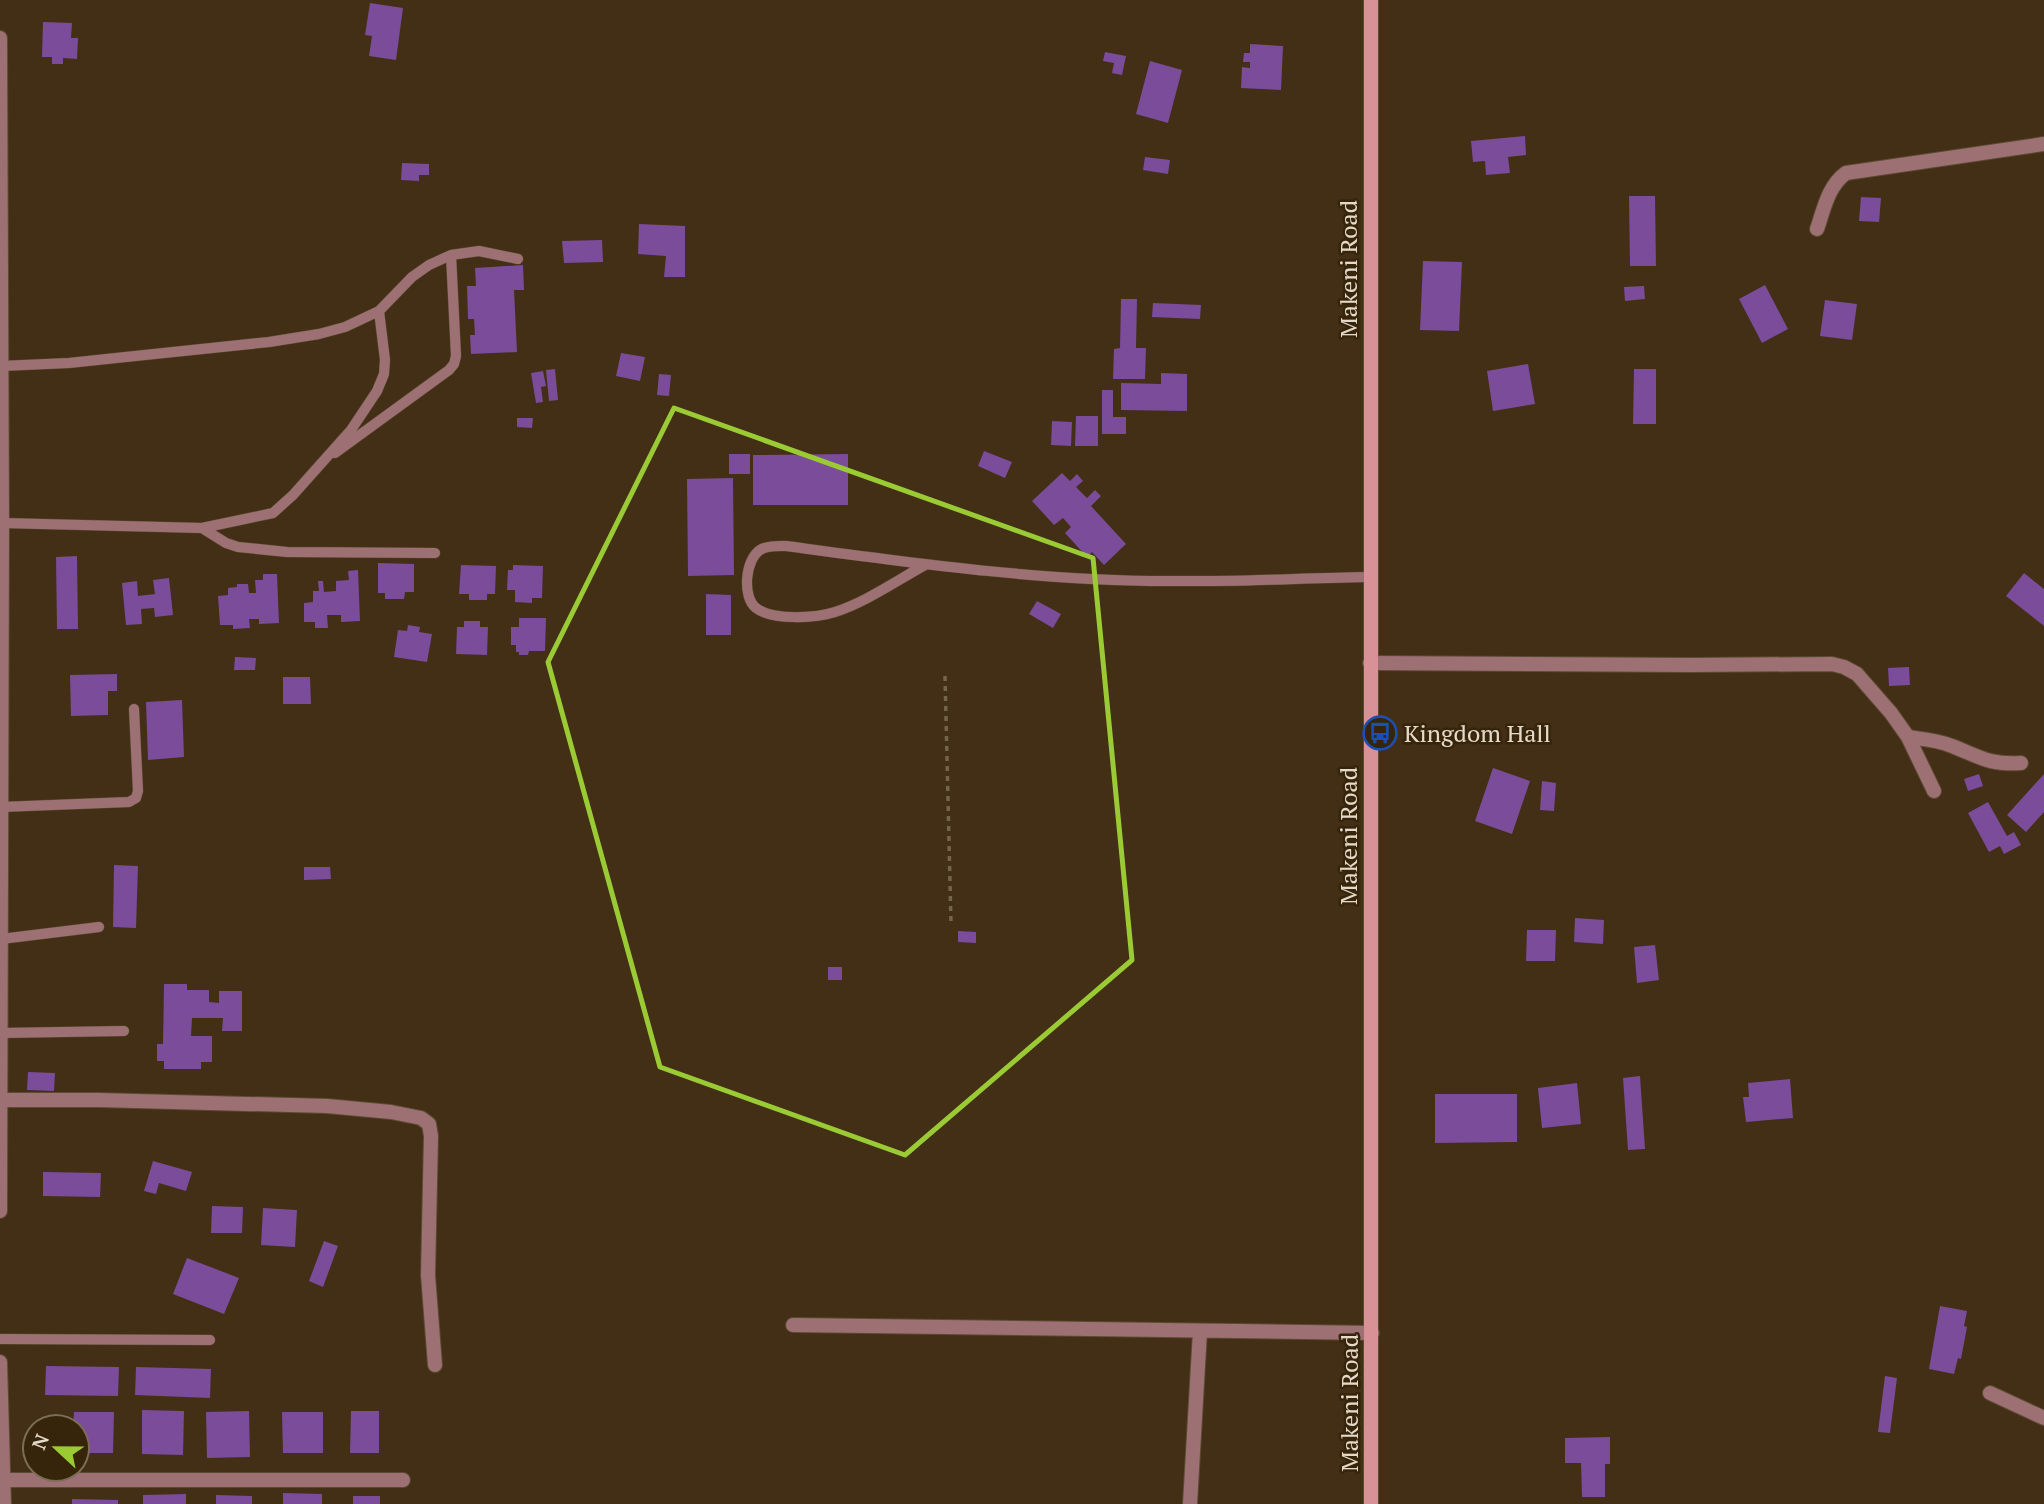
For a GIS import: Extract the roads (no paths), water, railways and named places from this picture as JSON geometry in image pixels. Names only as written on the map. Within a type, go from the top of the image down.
[{"type":"main road","name":"Makeni Road","points":[[1371,0],[1371,1504]]},
{"type":"street","points":[[0,38],[0,1211]]},
{"type":"street","points":[[1817,229],[1831,188],[1837,179],[1846,173],[2044,144]]},
{"type":"street","points":[[1370,663],[1705,666],[1832,664],[1857,674],[1891,713],[1908,737],[1934,791]]},
{"type":"street","points":[[1908,737],[1949,745],[1987,762],[2021,763]]},
{"type":"street","points":[[1,1100],[327,1106],[391,1112],[421,1118],[429,1124],[431,1136],[428,1275],[435,1365]]},
{"type":"street","points":[[793,1325],[1372,1333]]},
{"type":"street","points":[[1190,1504],[1200,1331]]},
{"type":"street","points":[[0,1362],[4,1504]]},
{"type":"street","points":[[1990,1393],[2044,1418]]},
{"type":"street","points":[[5,1480],[403,1480]]},
{"type":"lane","points":[[1,366],[69,363],[269,342],[345,327],[379,311],[412,277],[451,255],[479,251],[518,260]]},
{"type":"lane","points":[[320,464],[454,364],[456,356],[451,255]]},
{"type":"lane","points":[[2,523],[202,528],[273,513],[293,495],[351,430],[377,391],[385,360],[379,311]]},
{"type":"lane","points":[[202,528],[226,543],[239,547],[287,552],[435,552]]},
{"type":"lane","points":[[925,565],[834,613],[800,618],[770,615],[755,607],[749,596],[747,579],[752,559],[760,549],[786,546],[925,565],[1098,579],[1167,581],[1370,577]]},
{"type":"lane","points":[[1,807],[129,802],[136,798],[138,790],[134,709]]},
{"type":"lane","points":[[1,939],[99,927]]},
{"type":"lane","points":[[1,1033],[124,1031]]},
{"type":"lane","points":[[0,1339],[210,1340]]},
{"type":"place","name":"Kingdom Hall","points":[[1380,733]]}]
